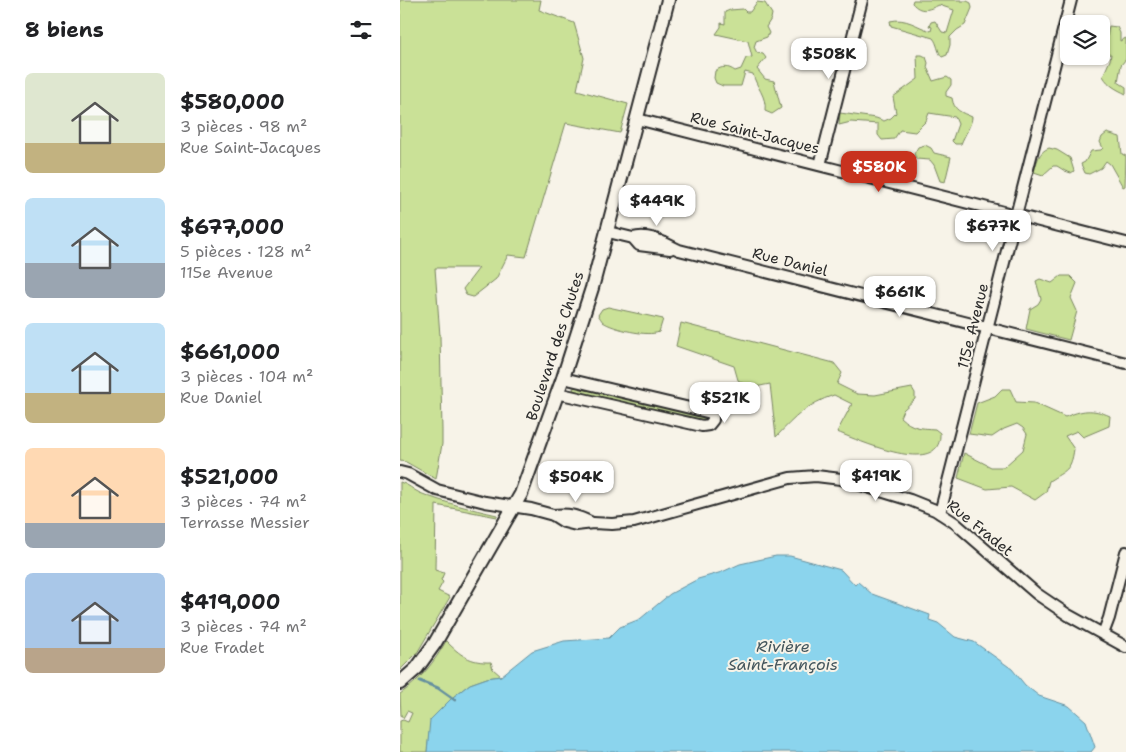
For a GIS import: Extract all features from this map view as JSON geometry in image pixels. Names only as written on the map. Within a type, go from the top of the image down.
[{"type":"street","name":"Boulevard des Chutes","points":[[405,679],[423,661],[435,644],[521,494],[563,378],[592,288],[668,0]]},
{"type":"street","points":[[820,165],[862,0]]},
{"type":"street","name":"115e Avenue","points":[[940,513],[1071,0]]},
{"type":"street","name":"Rue Saint-Jacques","points":[[637,119],[1126,243]]},
{"type":"street","name":"Rue Daniel","points":[[608,232],[633,238],[639,245],[679,250],[1126,363]]},
{"type":"street","points":[[557,393],[702,426],[709,425],[713,420],[711,413],[563,378]]},
{"type":"street","name":"Rue Fradet","points":[[400,472],[408,474],[437,490],[485,502],[531,509],[553,515],[564,522],[576,525],[634,522],[790,478],[816,476],[854,482],[910,500],[955,522],[1037,594],[1126,647]]},
{"type":"street","points":[[1103,634],[1126,552]]},
{"type":"green space","points":[[400,0],[541,0],[539,10],[574,23],[584,58],[577,90],[628,104],[620,133],[566,123],[526,257],[508,255],[496,279],[473,297],[466,295],[463,289],[479,268],[435,268],[440,336],[442,430],[442,444],[436,479],[406,462],[400,461]]},
{"type":"green space","points":[[913,0],[961,0],[971,3],[972,8],[965,25],[950,37],[947,55],[942,57],[933,38],[891,26],[890,21],[901,20],[931,31],[932,27],[929,26],[931,22],[935,21],[942,32],[947,33],[954,10],[939,5],[922,9],[912,3]]},
{"type":"green space","points":[[757,2],[765,3],[772,14],[766,27],[769,33],[767,37],[756,41],[754,47],[757,53],[763,54],[766,58],[757,69],[765,79],[774,81],[781,108],[772,114],[765,111],[763,96],[753,74],[745,72],[741,86],[723,86],[716,83],[714,78],[715,71],[718,69],[725,67],[735,71],[741,69],[746,58],[752,57],[748,41],[716,34],[721,27],[721,23],[725,24],[725,12],[743,9],[746,12],[750,12]]},
{"type":"green space","points":[[1110,26],[1117,27],[1120,33],[1120,41],[1126,38],[1126,59],[1121,65],[1118,82],[1126,87],[1126,94],[1110,85],[1103,76],[1108,65],[1110,65]]},
{"type":"green space","points":[[917,55],[926,57],[927,67],[933,81],[947,77],[951,80],[946,96],[952,98],[954,106],[972,117],[961,144],[955,144],[952,141],[958,124],[955,117],[929,113],[926,121],[915,132],[900,130],[894,139],[882,140],[878,135],[878,124],[851,122],[839,125],[840,113],[876,118],[884,121],[891,118],[896,113],[893,97],[918,79]]},
{"type":"green space","points":[[1107,133],[1120,137],[1122,154],[1126,156],[1125,186],[1123,187],[1110,164],[1106,161],[1101,168],[1089,174],[1085,173],[1081,164],[1085,162],[1091,151],[1103,148],[1100,142]]},
{"type":"green space","points":[[925,145],[931,148],[934,153],[951,157],[945,182],[940,181],[930,160],[916,159],[914,154],[918,147]]},
{"type":"green space","points":[[1049,148],[1057,150],[1070,158],[1074,171],[1071,173],[1053,166],[1043,175],[1034,172],[1040,155]]},
{"type":"green space","points":[[1061,276],[1070,276],[1077,283],[1071,298],[1077,311],[1069,340],[1026,329],[1030,309],[1038,304],[1041,299],[1036,281],[1040,279],[1052,283]]},
{"type":"green space","points":[[608,307],[663,319],[659,332],[639,333],[608,325],[598,315],[602,309]]},
{"type":"green space","points":[[681,323],[834,363],[842,373],[837,384],[857,394],[875,395],[912,388],[915,393],[915,399],[903,410],[900,417],[916,427],[935,429],[940,433],[937,446],[928,453],[914,455],[897,453],[837,432],[852,404],[834,395],[802,412],[776,437],[770,384],[750,388],[738,380],[734,366],[676,346]]},
{"type":"green space","points":[[577,387],[703,415],[707,419],[704,422],[574,392],[573,388]]},
{"type":"green space","points":[[1002,389],[1010,389],[1016,402],[1034,403],[1065,417],[1087,411],[1110,416],[1109,426],[1083,437],[1077,431],[1065,436],[1074,449],[1071,462],[1064,472],[1049,481],[1046,492],[1035,500],[1011,487],[987,489],[958,478],[964,453],[991,467],[1004,467],[1023,450],[1027,434],[1017,424],[1004,429],[992,437],[969,434],[977,403],[995,396]]},
{"type":"green space","points":[[400,482],[429,497],[497,515],[497,517],[436,505],[435,570],[444,573],[441,580],[443,582],[438,591],[450,597],[417,653],[400,670]]},
{"type":"green space","points":[[446,641],[466,657],[477,661],[491,662],[493,669],[501,676],[487,678],[470,684],[453,697],[431,719],[427,752],[400,752],[400,721],[408,722],[412,713],[407,711],[403,718],[401,715],[400,694],[426,670],[437,657]]},
{"type":"water","name":"Rivière Saint-François","points":[[776,556],[790,556],[841,570],[855,585],[858,582],[872,594],[930,615],[929,620],[938,623],[955,637],[974,642],[1012,669],[1025,685],[1039,696],[1069,706],[1086,721],[1095,747],[1091,752],[427,752],[430,720],[453,697],[470,684],[487,678],[501,676],[532,651],[564,641],[609,638],[620,627],[640,619],[670,594],[698,579],[740,564]]},
{"type":"waterway","points":[[420,681],[438,688],[455,700]]}]
